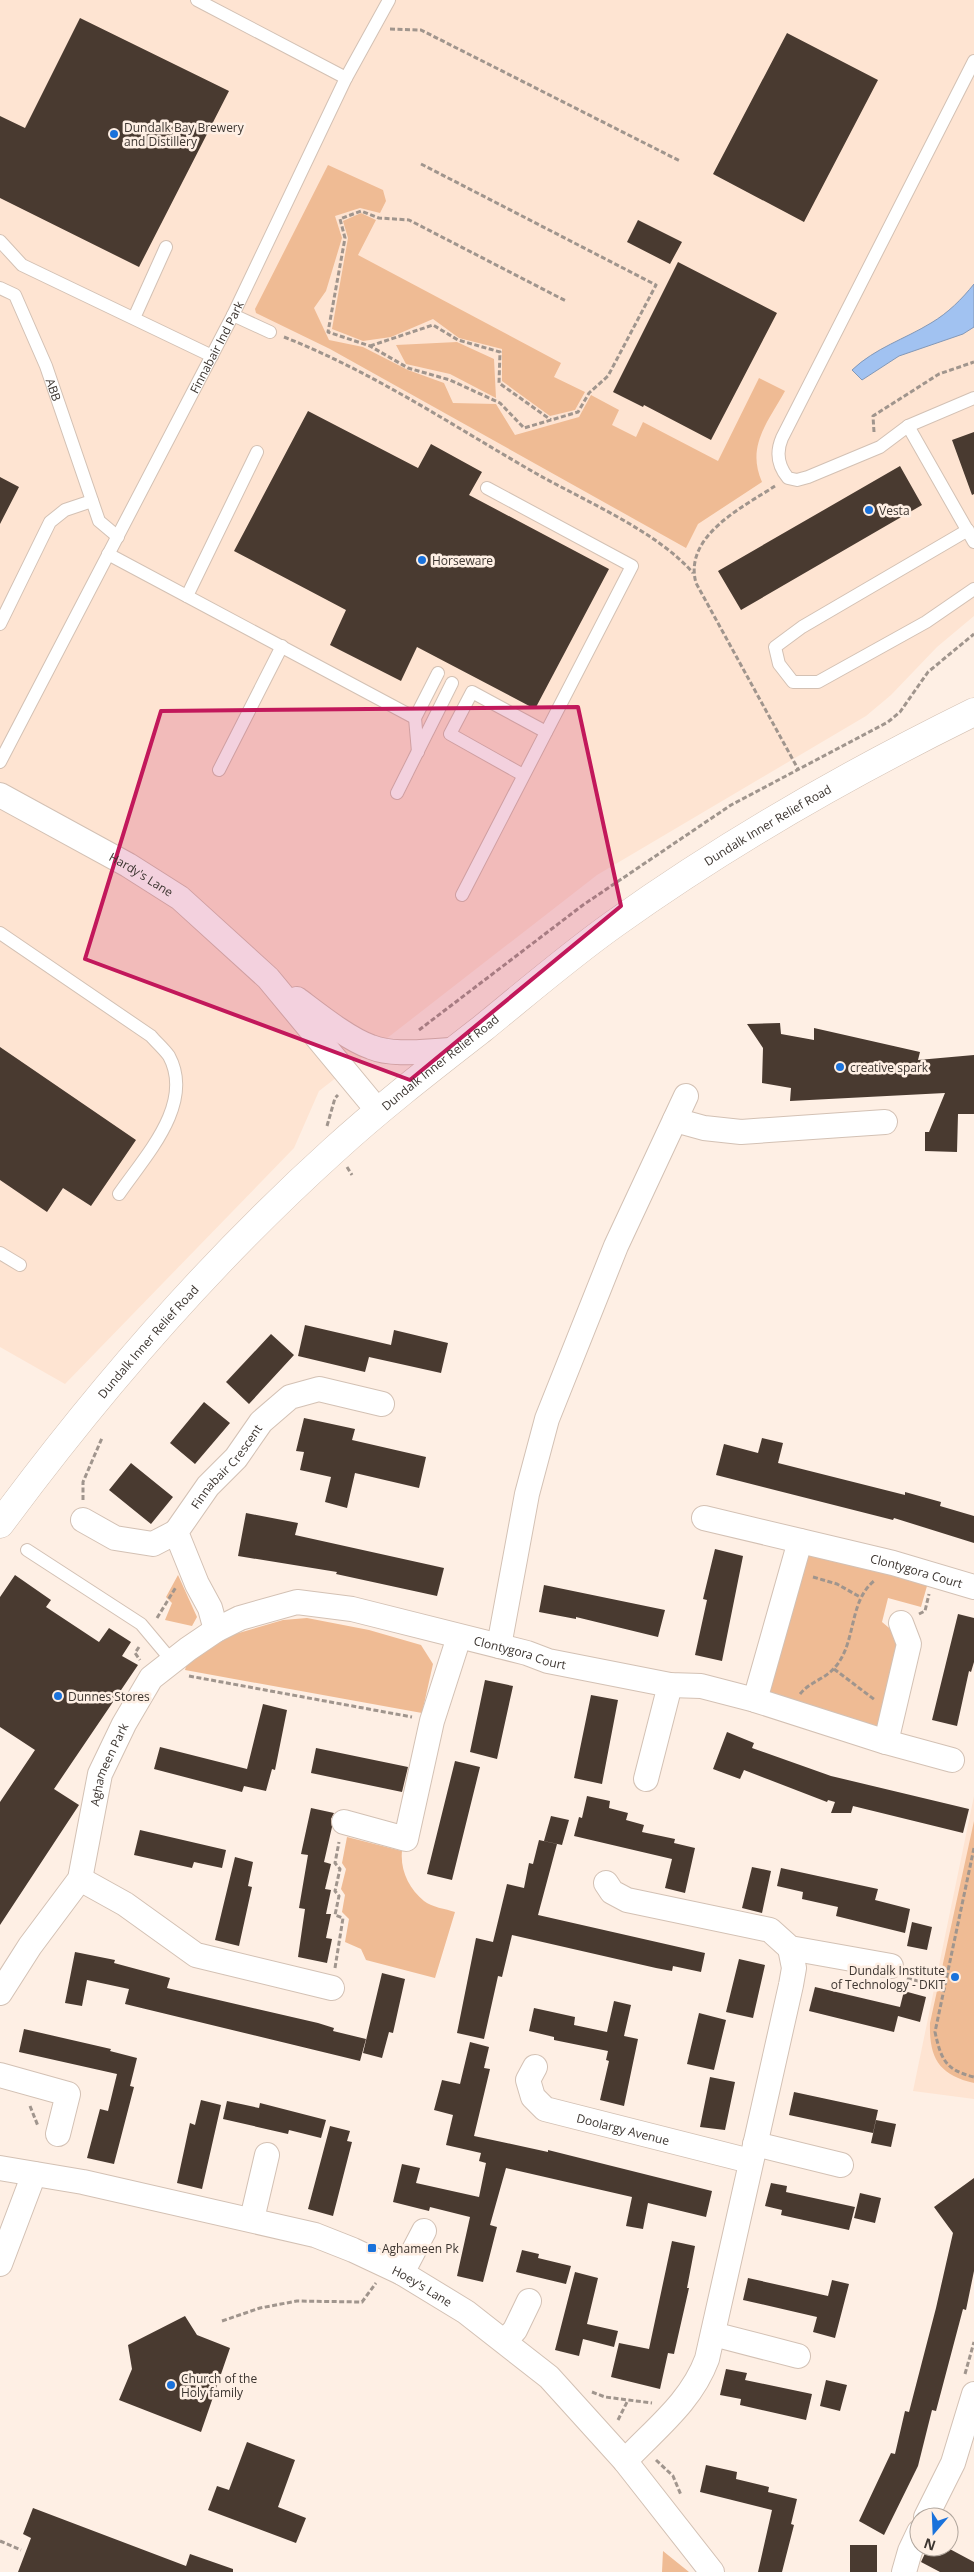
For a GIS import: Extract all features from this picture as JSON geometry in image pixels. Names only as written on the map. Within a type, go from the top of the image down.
[{"type":"main road","name":"Dundalk Inner Relief Road","points":[[0,1524],[89,1408],[227,1255],[335,1148],[612,925],[676,881],[749,835],[910,744],[974,712]]},
{"type":"street","name":"Hardy's Lane","points":[[0,795],[128,865],[180,898],[268,978],[322,1018],[372,1048],[392,1051],[456,1050]]},
{"type":"street","name":"Hardy's Lane","points":[[268,978],[379,1112]]},
{"type":"street","points":[[499,1646],[527,1494],[548,1419],[616,1246],[686,1096]]},
{"type":"street","points":[[674,1120],[704,1128],[742,1132],[885,1122]]},
{"type":"street","name":"Finnabair Crescent","points":[[176,1532],[208,1486],[236,1458],[261,1422],[290,1397],[319,1389],[382,1404]]},
{"type":"street","name":"Clontygora Court","points":[[704,1518],[934,1574],[974,1587]]},
{"type":"street","points":[[83,1520],[115,1538],[153,1544],[176,1532],[197,1584],[210,1608],[216,1630]]},
{"type":"street","points":[[755,1700],[800,1540]]},
{"type":"street","name":"Aghameen Park","points":[[0,1993],[30,1946],[80,1879],[100,1774],[151,1678],[166,1666],[216,1630],[240,1618],[297,1602],[352,1609],[459,1636]]},
{"type":"street","points":[[886,1742],[910,1644],[901,1623]]},
{"type":"street","name":"Clontygora Court","points":[[432,1721],[459,1636],[548,1661],[670,1685],[701,1686],[755,1700],[886,1742],[952,1760]]},
{"type":"street","points":[[646,1779],[670,1685]]},
{"type":"street","points":[[344,1822],[406,1839],[432,1721]]},
{"type":"street","points":[[80,1879],[125,1904],[196,1955],[332,1988]]},
{"type":"street","points":[[606,1883],[612,1892],[627,1900],[770,1930],[790,1948],[891,1966]]},
{"type":"street","points":[[626,2461],[680,2406],[700,2378],[713,2334],[791,1985],[794,1968],[790,1948]]},
{"type":"street","name":"Doolargy Avenue","points":[[535,2067],[528,2080],[533,2097],[545,2110],[753,2153],[841,2165]]},
{"type":"street","points":[[0,2075],[68,2094],[58,2134]]},
{"type":"street","points":[[252,2219],[267,2155]]},
{"type":"street","name":"Hoey's Lane","points":[[0,2168],[252,2219],[315,2235],[394,2269],[466,2312],[549,2377],[626,2461],[712,2572]]},
{"type":"street","points":[[0,2264],[34,2174]]},
{"type":"street","points":[[394,2269],[424,2231]]},
{"type":"street","points":[[505,2341],[515,2330],[528,2301]]},
{"type":"street","points":[[713,2334],[798,2356]]},
{"type":"street","points":[[931,2507],[953,2463],[974,2394]]},
{"type":"street","points":[[904,2572],[909,2554]]},
{"type":"lane","points":[[198,0],[346,78]]},
{"type":"lane","name":"Finnabair Ind Park","points":[[0,762],[233,315],[346,78],[389,0]]},
{"type":"lane","points":[[974,61],[778,448],[782,470],[788,478],[797,480],[808,477],[880,447],[908,426],[974,398]]},
{"type":"lane","points":[[0,241],[22,265],[212,356]]},
{"type":"lane","points":[[134,318],[166,247]]},
{"type":"lane","name":"ABB","points":[[0,288],[15,295],[46,366],[99,521],[118,537]]},
{"type":"lane","points":[[233,315],[270,332]]},
{"type":"lane","points":[[908,426],[971,534],[802,627],[775,647],[779,664],[793,682],[818,682],[926,622],[974,589]]},
{"type":"lane","points":[[187,596],[257,452]]},
{"type":"lane","points":[[462,895],[632,566],[487,488]]},
{"type":"lane","points":[[0,624],[50,522],[65,510],[92,500]]},
{"type":"lane","points":[[108,554],[415,718]]},
{"type":"lane","points":[[220,770],[282,646]]},
{"type":"lane","points":[[418,752],[415,718],[438,674]]},
{"type":"lane","points":[[397,793],[452,683]]},
{"type":"lane","points":[[523,775],[450,734],[472,692],[546,732]]},
{"type":"lane","points":[[0,933],[151,1036],[168,1056],[176,1078],[175,1101],[165,1126],[119,1194]]},
{"type":"lane","points":[[0,1253],[20,1265]]},
{"type":"lane","points":[[26,1550],[141,1624],[166,1666]]},
{"type":"path","points":[[375,26],[400,31],[422,30],[680,161]]},
{"type":"path","points":[[421,164],[656,284],[608,376],[589,393],[578,412],[524,428],[500,403],[450,380],[408,368],[370,346],[328,332],[345,238],[340,219],[361,211],[379,218],[409,220],[566,301]]},
{"type":"path","points":[[370,346],[433,325],[458,340],[500,352],[499,383],[552,420]]},
{"type":"path","points":[[270,332],[344,362],[410,398],[532,471],[650,536],[683,561],[693,573],[798,769]]},
{"type":"path","points":[[880,447],[872,427],[873,416],[939,374],[974,362]]},
{"type":"path","points":[[693,573],[705,540],[718,523],[788,478]]},
{"type":"path","points":[[83,1520],[83,1482],[102,1438]]},
{"type":"path","points":[[790,1712],[803,1690],[823,1679],[834,1669],[844,1654],[860,1597],[864,1590],[893,1564]]},
{"type":"path","points":[[790,1574],[837,1584],[860,1597]]},
{"type":"path","points":[[901,1623],[925,1611],[934,1574]]},
{"type":"path","points":[[166,1666],[432,1721]]},
{"type":"path","points":[[834,1669],[868,1696],[894,1709]]},
{"type":"path","points":[[332,1988],[343,1918],[335,1915],[339,1896],[335,1891],[340,1868],[335,1862],[344,1822]]},
{"type":"path","points":[[974,1848],[934,2032],[941,2058],[958,2073],[974,2077]]},
{"type":"path","points":[[891,1966],[900,1976],[943,1988]]},
{"type":"path","points":[[222,2320],[260,2308],[297,2301],[362,2302],[394,2269]]},
{"type":"path","points":[[592,2391],[605,2397],[680,2406]]},
{"type":"path","points":[[618,2420],[628,2400]]},
{"type":"path","points":[[0,2541],[21,2550]]},
{"type":"highlighted area","points":[[578,707],[621,906],[410,1080],[85,959],[161,711]]},
{"type":"shaded area","points":[[0,0],[974,0],[974,616],[937,647],[891,695],[866,716],[597,875],[319,1091],[294,1148],[65,1384],[0,1347]]},
{"type":"shaded area","points":[[328,165],[383,190],[386,201],[380,213],[360,208],[335,216],[342,238],[326,291],[314,308],[329,340],[363,347],[408,370],[444,383],[453,403],[496,404],[515,435],[579,417],[591,395],[619,410],[612,425],[636,437],[643,422],[718,461],[759,378],[785,391],[766,424],[758,446],[756,457],[762,482],[698,524],[686,548],[330,349],[256,313],[255,309]]},
{"type":"shaded area","points":[[361,213],[376,220],[358,255],[561,363],[554,377],[585,392],[575,410],[550,416],[502,381],[502,349],[459,338],[433,319],[391,337],[363,341],[332,329],[348,238],[343,221]]},
{"type":"shaded area","points":[[457,342],[494,359],[496,398],[450,374],[406,364],[396,345]]},
{"type":"shaded area","points":[[809,1553],[845,1560],[927,1586],[921,1607],[888,1598],[882,1622],[900,1637],[877,1733],[765,1700]]},
{"type":"shaded area","points":[[178,1575],[197,1617],[192,1626],[165,1620],[172,1603],[166,1597]]},
{"type":"shaded area","points":[[307,1618],[369,1630],[421,1645],[433,1664],[422,1713],[185,1670],[187,1663],[225,1637],[283,1620]]},
{"type":"shaded area","name":"Dundalk Institute of Technology - DKIT","points":[[974,1796],[974,2099],[913,2091]]},
{"type":"shaded area","name":"Dundalk Institute of Technology - DKIT","points":[[974,1821],[974,2083],[962,2080],[944,2070],[934,2055],[930,2023]]},
{"type":"shaded area","points":[[347,1837],[402,1851],[404,1872],[414,1891],[427,1903],[455,1912],[435,1978],[366,1960],[361,1949],[345,1942],[349,1919],[342,1912],[345,1895],[341,1889],[346,1869],[342,1863]]},
{"type":"shaded area","points":[[663,2551],[689,2572],[662,2572]]},
{"type":"water","points":[[974,284],[974,327],[963,334],[899,356],[862,380],[852,370],[870,356],[943,315]]},
{"type":"building","name":"Dundalk Bay Brewery and Distillery","points":[[80,18],[229,91],[139,267],[0,198],[0,116],[25,128]]},
{"type":"building","points":[[787,33],[878,80],[804,222],[713,174]]},
{"type":"building","points":[[638,220],[682,242],[670,264],[627,242]]},
{"type":"building","points":[[678,262],[777,313],[711,440],[644,405],[643,407],[613,392]]},
{"type":"building","name":"Horseware","points":[[308,411],[418,468],[431,444],[482,472],[469,495],[609,569],[535,709],[417,647],[401,681],[330,645],[346,610],[234,551]]},
{"type":"building","points":[[974,432],[974,494],[972,495],[952,440]]},
{"type":"building","points":[[900,466],[922,505],[741,610],[718,571]]},
{"type":"building","points":[[0,477],[19,487],[0,524]]},
{"type":"building","name":"creative spark","points":[[780,1023],[781,1034],[814,1040],[814,1028],[920,1052],[918,1060],[974,1055],[974,1114],[958,1114],[957,1152],[925,1151],[925,1132],[929,1132],[945,1093],[790,1101],[791,1088],[762,1083],[763,1048],[747,1024]]},
{"type":"building","points":[[0,1047],[136,1140],[91,1206],[63,1188],[47,1212],[0,1180]]},
{"type":"building","points":[[305,1325],[391,1345],[394,1330],[448,1343],[441,1373],[369,1357],[365,1372],[298,1356]]},
{"type":"building","points":[[271,1334],[294,1355],[249,1404],[226,1382]]},
{"type":"building","points":[[204,1402],[230,1423],[195,1464],[170,1443]]},
{"type":"building","points":[[304,1418],[355,1429],[352,1440],[426,1457],[419,1488],[355,1473],[347,1508],[325,1502],[331,1477],[300,1470],[304,1452],[296,1451]]},
{"type":"building","points":[[762,1438],[783,1443],[778,1463],[905,1495],[905,1492],[941,1502],[940,1506],[974,1516],[974,1543],[894,1518],[893,1520],[716,1475],[724,1444],[758,1453]]},
{"type":"building","points":[[131,1463],[173,1497],[151,1524],[109,1490]]},
{"type":"building","points":[[246,1513],[298,1523],[295,1535],[444,1568],[437,1596],[336,1574],[337,1572],[238,1556]]},
{"type":"building","points":[[715,1549],[743,1556],[722,1661],[695,1655],[707,1600],[703,1599]]},
{"type":"building","name":"Dunnes Stores","points":[[15,1575],[51,1600],[46,1607],[99,1642],[109,1628],[131,1642],[122,1656],[138,1665],[54,1789],[79,1805],[0,1925],[0,1802],[35,1750],[0,1727],[0,1597]]},
{"type":"building","points":[[544,1585],[665,1610],[658,1637],[576,1617],[576,1619],[539,1612]]},
{"type":"building","points":[[958,1614],[974,1618],[974,1662],[971,1672],[969,1671],[957,1726],[932,1720]]},
{"type":"building","points":[[485,1680],[513,1686],[497,1759],[470,1752]]},
{"type":"building","points":[[591,1695],[618,1700],[602,1784],[574,1778]]},
{"type":"building","points":[[263,1704],[287,1710],[275,1770],[272,1769],[266,1791],[244,1786],[242,1792],[154,1769],[160,1747],[247,1769]]},
{"type":"building","points":[[727,1732],[754,1743],[752,1748],[831,1776],[969,1809],[963,1833],[853,1806],[851,1813],[831,1813],[835,1802],[828,1800],[827,1802],[744,1770],[740,1779],[713,1769]]},
{"type":"building","points":[[316,1748],[408,1767],[402,1792],[311,1773]]},
{"type":"building","points":[[455,1761],[480,1767],[452,1880],[427,1874]]},
{"type":"building","points":[[587,1796],[610,1801],[609,1808],[628,1813],[626,1820],[644,1825],[642,1832],[675,1839],[674,1843],[695,1848],[685,1893],[665,1888],[672,1859],[574,1836],[579,1817],[582,1818]]},
{"type":"building","points":[[311,1808],[334,1813],[331,1819],[332,1827],[324,1862],[331,1864],[325,1889],[331,1890],[326,1914],[331,1914],[326,1938],[332,1939],[327,1963],[298,1957],[305,1909],[299,1908],[308,1855],[301,1854]]},
{"type":"building","points":[[551,1816],[569,1820],[562,1845],[544,1841]]},
{"type":"building","points":[[140,1830],[226,1850],[222,1868],[194,1862],[192,1868],[134,1855]]},
{"type":"building","points":[[539,1840],[557,1844],[538,1915],[705,1953],[701,1972],[673,1966],[672,1971],[656,1968],[512,1935],[502,1977],[498,1976],[484,2039],[457,2033],[476,1938],[493,1942],[507,1884],[524,1888],[529,1863],[533,1864]]},
{"type":"building","points":[[235,1857],[253,1862],[248,1886],[252,1887],[239,1946],[215,1940]]},
{"type":"building","points":[[752,1867],[771,1871],[762,1913],[742,1908]]},
{"type":"building","points":[[781,1868],[878,1889],[875,1900],[910,1909],[905,1933],[836,1916],[838,1907],[802,1899],[803,1892],[777,1886]]},
{"type":"building","points":[[912,1922],[932,1927],[927,1950],[907,1946]]},
{"type":"building","points":[[75,1952],[115,1960],[114,1963],[170,1978],[167,1988],[318,2023],[334,2028],[333,2031],[366,2039],[360,2061],[125,2004],[129,1989],[87,1980],[82,2006],[65,2003]]},
{"type":"building","points":[[739,1959],[765,1965],[753,2018],[726,2012]]},
{"type":"building","points":[[382,1973],[405,1979],[393,2033],[389,2032],[382,2058],[363,2053]]},
{"type":"building","points":[[815,1987],[900,2007],[904,1991],[926,1997],[920,2022],[898,2016],[894,2032],[809,2011]]},
{"type":"building","points":[[614,2001],[631,2005],[624,2036],[638,2039],[624,2106],[600,2100],[609,2061],[606,2060],[608,2051],[554,2040],[554,2037],[529,2031],[534,2008],[575,2017],[574,2025],[607,2032]]},
{"type":"building","points":[[699,2013],[726,2020],[714,2070],[687,2064]]},
{"type":"building","points":[[24,2029],[111,2049],[110,2051],[137,2058],[130,2086],[134,2087],[114,2164],[87,2158],[100,2109],[108,2111],[117,2074],[19,2052]]},
{"type":"building","points":[[470,2042],[489,2047],[484,2068],[490,2069],[474,2136],[548,2152],[548,2150],[712,2191],[706,2217],[648,2203],[643,2229],[626,2226],[632,2197],[506,2168],[490,2225],[497,2227],[483,2282],[457,2276],[470,2217],[430,2207],[429,2211],[393,2202],[402,2164],[420,2168],[416,2183],[479,2197],[486,2163],[479,2161],[481,2153],[446,2145],[453,2115],[434,2110],[442,2080],[460,2084]]},
{"type":"building","points":[[710,2077],[735,2082],[725,2130],[700,2127]]},
{"type":"building","points":[[794,2092],[878,2110],[873,2133],[789,2115]]},
{"type":"building","points":[[201,2100],[221,2105],[202,2189],[177,2183],[190,2123],[195,2125]]},
{"type":"building","points":[[227,2101],[259,2108],[260,2103],[326,2120],[321,2138],[289,2130],[288,2134],[223,2119]]},
{"type":"building","points":[[876,2120],[896,2124],[891,2147],[871,2143]]},
{"type":"building","points":[[330,2126],[350,2131],[347,2141],[352,2142],[333,2216],[308,2209]]},
{"type":"building","points":[[974,2178],[974,2271],[966,2310],[963,2309],[936,2411],[932,2410],[918,2466],[884,2535],[859,2521],[891,2453],[895,2454],[905,2411],[909,2412],[936,2308],[953,2233],[934,2207]]},
{"type":"building","points":[[771,2183],[787,2186],[786,2192],[855,2207],[849,2230],[781,2215],[782,2210],[765,2206]]},
{"type":"building","points":[[860,2193],[881,2198],[875,2223],[854,2218]]},
{"type":"building","points":[[672,2241],[695,2246],[687,2288],[689,2288],[674,2354],[668,2353],[660,2389],[611,2377],[619,2343],[649,2349]]},
{"type":"building","points":[[522,2250],[539,2254],[538,2258],[571,2266],[566,2284],[516,2272]]},
{"type":"building","points":[[575,2272],[598,2278],[587,2324],[618,2331],[614,2347],[583,2339],[579,2356],[555,2350]]},
{"type":"building","points":[[748,2278],[828,2296],[832,2280],[849,2284],[835,2338],[813,2332],[817,2317],[743,2300]]},
{"type":"building","name":"Church of the Holy family","points":[[185,2316],[197,2335],[230,2348],[201,2432],[119,2400],[132,2369],[128,2345]]},
{"type":"building","points":[[726,2369],[747,2373],[745,2380],[812,2394],[806,2420],[740,2405],[741,2399],[720,2395]]},
{"type":"building","points":[[826,2380],[847,2385],[840,2411],[820,2406]]},
{"type":"building","points":[[247,2442],[295,2460],[278,2507],[306,2518],[296,2543],[208,2510],[217,2486],[229,2490]]},
{"type":"building","points":[[706,2465],[737,2472],[736,2479],[769,2487],[768,2492],[797,2499],[791,2524],[794,2525],[782,2572],[758,2572],[772,2510],[700,2492]]},
{"type":"building","points":[[33,2508],[186,2566],[190,2554],[233,2569],[233,2572],[18,2572],[31,2538],[23,2534]]},
{"type":"building","points":[[850,2545],[877,2545],[877,2572],[850,2572]]},
{"type":"building","points":[[959,2554],[974,2562],[974,2572],[940,2572],[921,2562],[923,2557],[959,2557]]},
{"type":"place","name":"Dundalk Bay Brewery and Distillery","points":[[114,134]]},
{"type":"place","name":"Vesta","points":[[869,510]]},
{"type":"place","name":"Horseware","points":[[422,560]]},
{"type":"place","name":"creative spark","points":[[840,1067]]},
{"type":"place","name":"Dunnes Stores","points":[[58,1696]]},
{"type":"place","name":"Dundalk Institute of Technology - DKIT","points":[[955,1977]]},
{"type":"place","name":"Aghameen Pk","points":[[372,2248]]},
{"type":"place","name":"Church of the Holy family","points":[[171,2385]]}]
